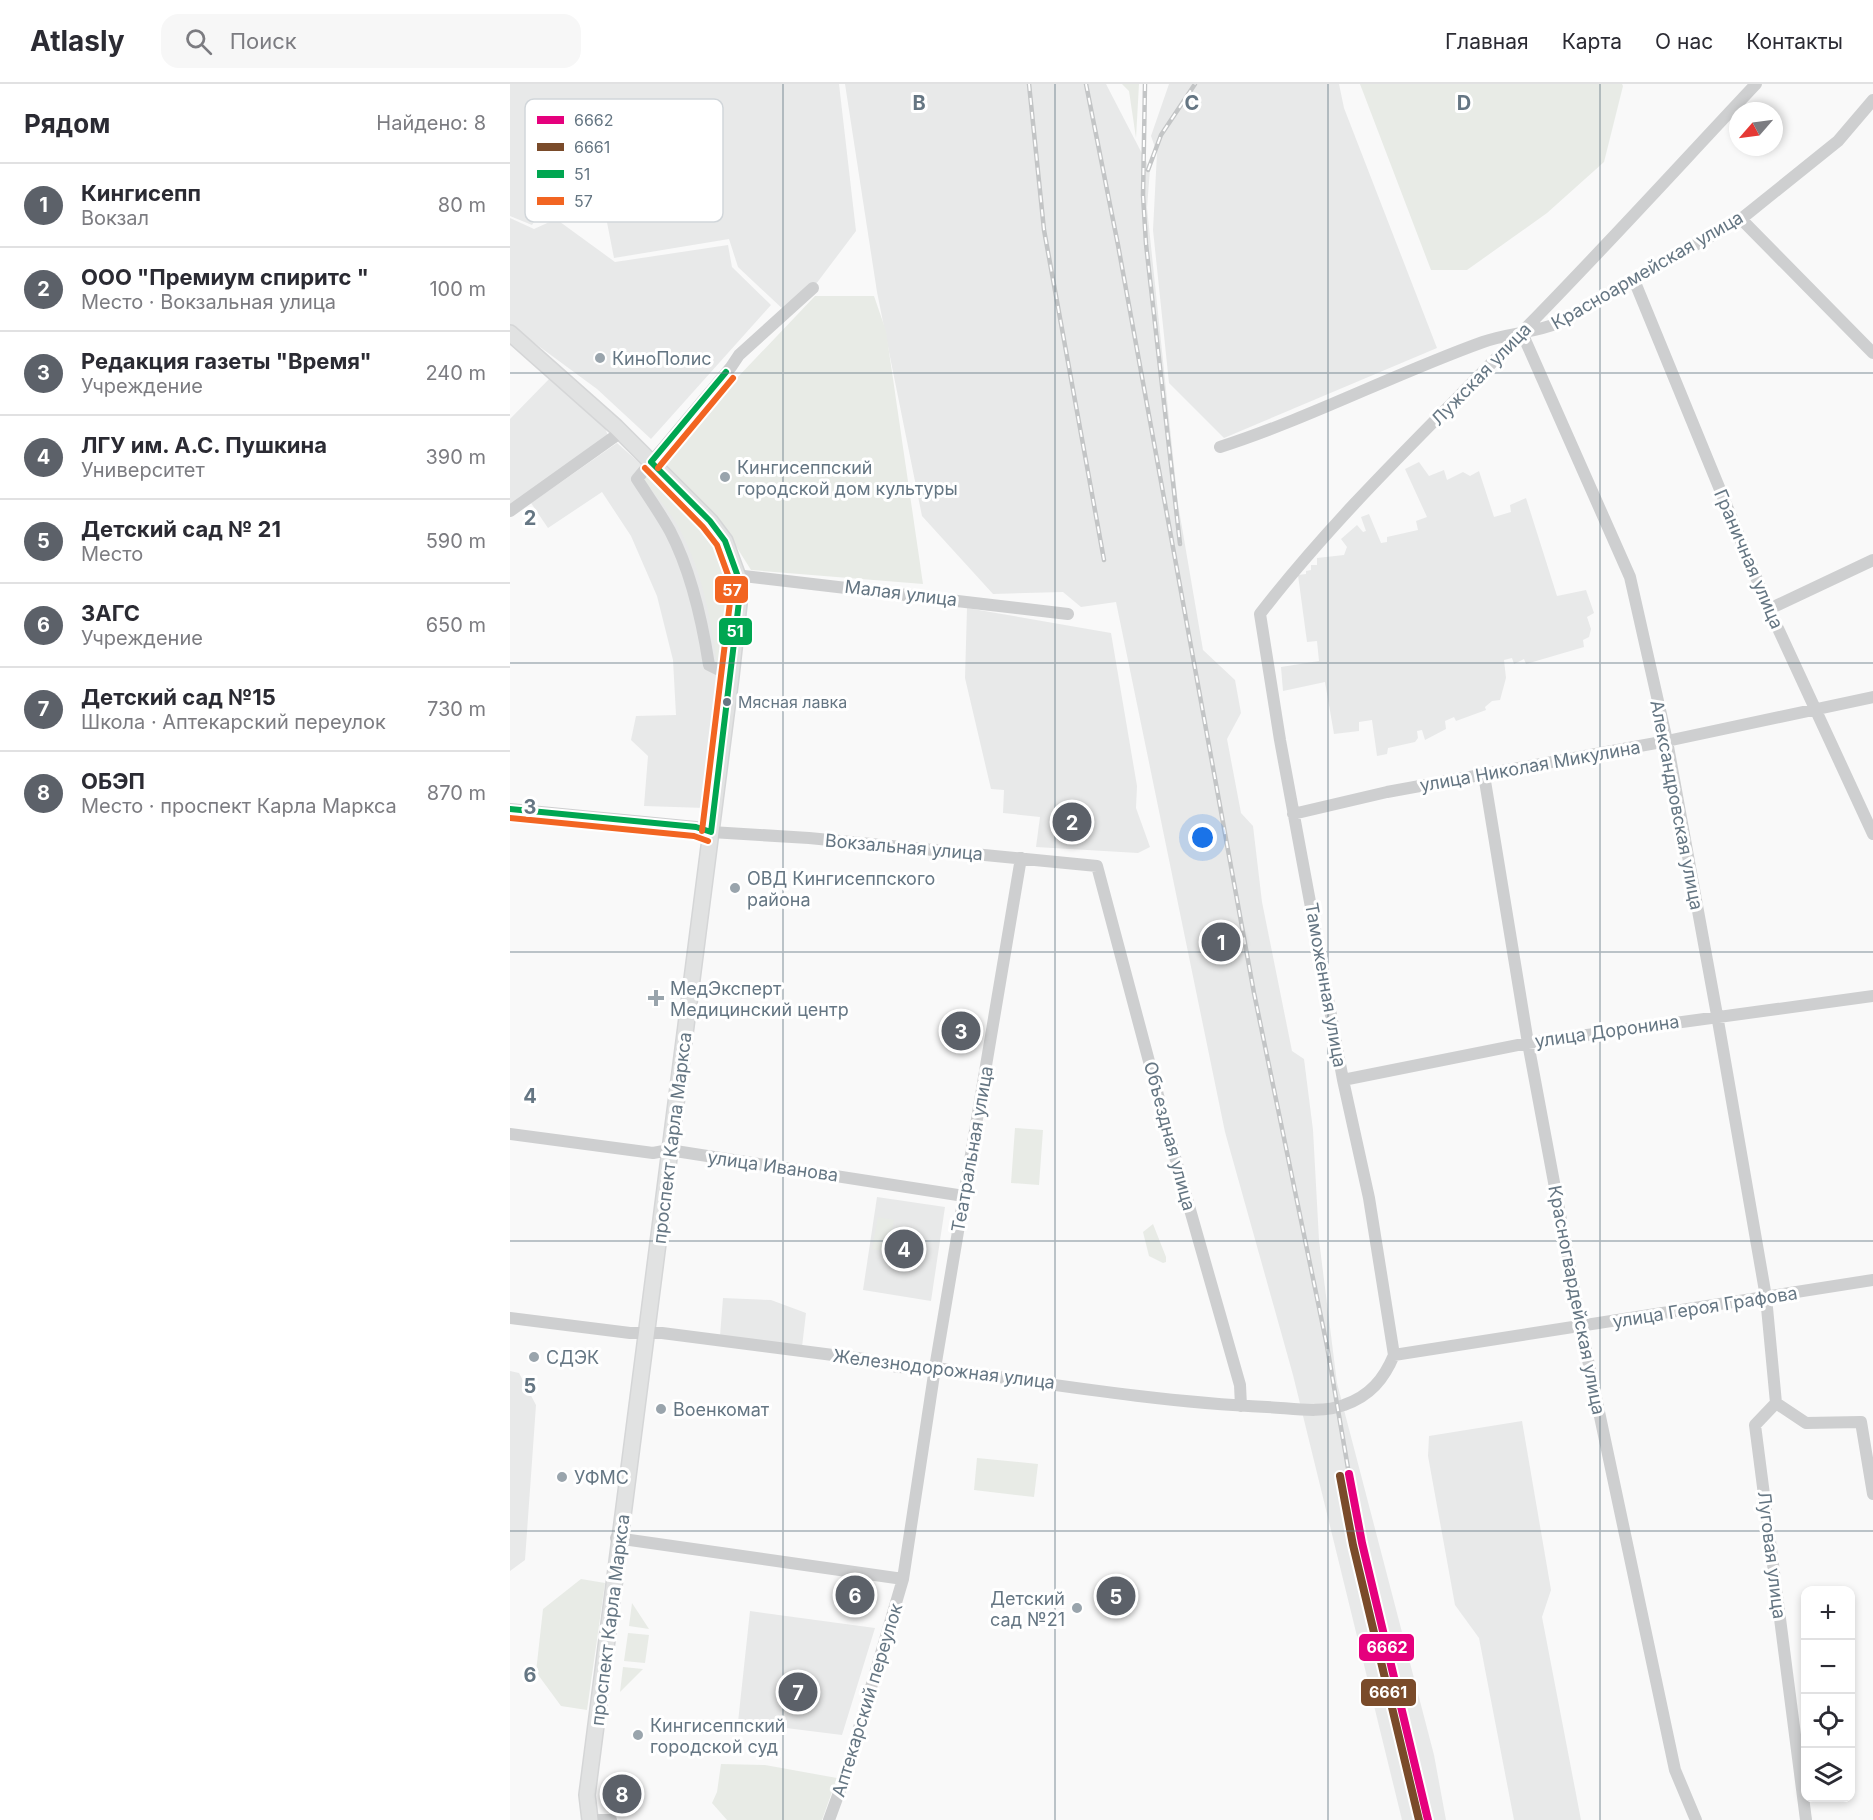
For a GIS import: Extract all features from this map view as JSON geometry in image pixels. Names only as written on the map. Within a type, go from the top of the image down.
[{"type":"main road","name":"проспект Карла Маркса","points":[[510,335],[619,433],[710,520],[725,541],[741,585],[618,1538],[587,1803],[590,1820]]},
{"type":"street","name":"Лужская улица","points":[[1260,614],[1302,561],[1522,333],[1756,84]]},
{"type":"street","name":"Красноармейская улица","points":[[1220,447],[1262,434],[1485,342],[1536,332],[1558,323],[1741,219],[1838,141],[1873,100]]},
{"type":"street","points":[[1741,219],[1873,353]]},
{"type":"street","name":"Граничная улица","points":[[1634,280],[1769,609],[1873,834]]},
{"type":"street","points":[[729,675],[709,665],[691,584],[670,532],[637,479],[732,367],[739,355],[813,288]]},
{"type":"street","name":"Александровская улица","points":[[1522,333],[1630,577],[1667,741],[1718,1015],[1766,1297]]},
{"type":"street","points":[[510,511],[619,433]]},
{"type":"street","points":[[1769,609],[1873,560]]},
{"type":"street","name":"Малая улица","points":[[737,575],[1068,614]]},
{"type":"street","name":"Таможенная улица","points":[[1260,614],[1293,814],[1343,1080],[1369,1198],[1394,1355]]},
{"type":"street","name":"улица Николая Микулина","points":[[1293,814],[1387,792],[1667,741],[1873,697]]},
{"type":"street","name":"Красногвардейская улица","points":[[1484,775],[1528,1042],[1581,1327],[1675,1770],[1696,1820]]},
{"type":"street","name":"Вокзальная улица","points":[[510,809],[696,827],[709,831],[809,838],[1097,866]]},
{"type":"street","name":"Театральная улица","points":[[935,1368],[1021,858]]},
{"type":"street","name":"Объездная улица","points":[[1097,866],[1167,1129],[1240,1385],[1241,1406]]},
{"type":"street","name":"улица Доронина","points":[[1343,1080],[1528,1042],[1873,996]]},
{"type":"street","name":"улица Иванова","points":[[510,1134],[653,1153],[667,1150],[964,1196]]},
{"type":"street","name":"улица Героя Графова","points":[[1394,1355],[1873,1280]]},
{"type":"street","points":[[1766,1297],[1776,1402],[1806,1423],[1861,1422],[1873,1494]]},
{"type":"street","name":"Железнодорожная улица","points":[[510,1318],[662,1333],[864,1359],[897,1367],[935,1368],[1241,1406],[1314,1409],[1345,1405],[1370,1392],[1386,1374],[1394,1355]]},
{"type":"street","name":"Аптекарский переулок","points":[[829,1820],[844,1779],[903,1579],[935,1368]]},
{"type":"street","name":"Луговая улица","points":[[1776,1402],[1755,1425],[1806,1820]]},
{"type":"street","name":"Аптекарский переулок","points":[[618,1538],[903,1579]]},
{"type":"street","points":[[598,1820],[611,1820]]},
{"type":"shaded area","points":[[510,84],[839,84],[856,231],[813,288],[786,312],[738,267],[729,239],[614,258],[607,222],[723,222],[723,99],[525,99],[525,222],[534,222],[532,225],[510,216]]},
{"type":"shaded area","points":[[845,84],[1106,84],[1150,169],[1147,208],[1178,504],[1203,650],[1235,680],[1241,713],[1227,739],[1241,813],[1253,826],[1262,902],[1292,1051],[1304,1059],[1313,1130],[1319,1240],[1337,1383],[1434,1755],[1446,1820],[1402,1820],[1293,1375],[1225,1132],[1116,602],[1081,607],[1063,592],[993,594],[922,516],[877,292]]},
{"type":"shaded area","points":[[1122,84],[1139,84],[1136,138],[1129,91]]},
{"type":"shaded area","points":[[1169,84],[1339,84],[1344,108],[1437,348],[1224,438],[1169,383],[1153,230],[1157,153],[1151,136]]},
{"type":"shaded area","points":[[1360,84],[1622,84],[1623,86],[1604,162],[1547,213],[1467,270],[1431,270]]},
{"type":"shaded area","points":[[510,218],[534,229],[549,222],[560,222],[615,262],[728,245],[732,267],[771,305],[651,439],[597,389],[510,325]]},
{"type":"shaded area","points":[[815,296],[874,296],[886,331],[923,584],[751,570],[724,527],[657,462]]},
{"type":"shaded area","points":[[551,377],[603,422],[608,436],[510,506],[510,419]]},
{"type":"shaded area","points":[[617,443],[705,521],[733,635],[721,665],[705,808],[644,806],[648,756],[631,740],[636,716],[676,715],[673,660],[657,596],[631,536],[602,492],[548,528],[531,503]]},
{"type":"shaded area","points":[[1419,462],[1429,476],[1444,470],[1447,480],[1463,472],[1470,476],[1479,471],[1494,517],[1511,512],[1510,505],[1526,498],[1557,596],[1586,590],[1594,613],[1587,617],[1591,629],[1589,637],[1583,640],[1584,647],[1526,664],[1524,659],[1514,664],[1512,658],[1504,660],[1506,678],[1500,700],[1492,701],[1485,707],[1486,710],[1456,721],[1454,717],[1445,721],[1446,729],[1425,740],[1422,730],[1417,731],[1418,738],[1415,742],[1388,748],[1387,754],[1377,756],[1372,720],[1359,722],[1359,731],[1334,734],[1325,682],[1283,691],[1281,667],[1319,661],[1317,641],[1307,642],[1298,575],[1306,574],[1306,571],[1311,570],[1311,565],[1317,565],[1317,558],[1344,555],[1347,547],[1341,539],[1357,525],[1363,532],[1366,531],[1361,517],[1369,514],[1381,543],[1387,542],[1387,537],[1418,530],[1416,521],[1427,517],[1405,469]]},
{"type":"shaded area","points":[[649,474],[686,508],[706,522],[719,537],[727,554],[733,572],[734,609],[732,628],[721,665],[717,664],[708,609],[698,572],[675,521],[644,480]]},
{"type":"shaded area","points":[[967,608],[1111,633],[1137,786],[1136,808],[1150,847],[1138,853],[1036,847],[1040,817],[1003,813],[1004,790],[991,789],[965,678]]},
{"type":"shaded area","points":[[1015,1128],[1043,1130],[1039,1185],[1011,1183]]},
{"type":"shaded area","points":[[877,1197],[945,1207],[931,1301],[863,1290]]},
{"type":"shaded area","points":[[878,1217],[894,1220],[888,1252],[872,1249]]},
{"type":"shaded area","points":[[1153,1224],[1166,1257],[1166,1262],[1163,1263],[1149,1256],[1143,1232]]},
{"type":"shaded area","points":[[723,1298],[771,1300],[806,1313],[802,1347],[720,1336]]},
{"type":"shaded area","points":[[510,1371],[519,1373],[536,1405],[525,1560],[510,1571]]},
{"type":"shaded area","points":[[1522,1421],[1551,1590],[1542,1617],[1581,1820],[1514,1820],[1479,1638],[1455,1605],[1428,1456],[1429,1436]]},
{"type":"shaded area","points":[[977,1458],[1038,1464],[1034,1497],[974,1490]]},
{"type":"shaded area","points":[[581,1579],[605,1583],[587,1710],[561,1706],[536,1672],[543,1609]]},
{"type":"shaded area","points":[[632,1603],[649,1629],[629,1626]]},
{"type":"shaded area","points":[[750,1611],[875,1628],[842,1735],[738,1722]]},
{"type":"shaded area","points":[[628,1633],[649,1635],[645,1663],[624,1661]]},
{"type":"shaded area","points":[[623,1667],[643,1669],[620,1692]]},
{"type":"shaded area","points":[[721,1764],[765,1765],[837,1778],[822,1820],[727,1820],[712,1803],[717,1792]]},
{"type":"railway","points":[[1029,84],[1044,230],[1104,560]]},
{"type":"railway","points":[[1086,84],[1118,245],[1254,993],[1327,1346],[1349,1474]]},
{"type":"railway","points":[[1145,84],[1143,195],[1146,244],[1180,544]]},
{"type":"railway","points":[[1148,170],[1161,135],[1195,84]]},
{"type":"transit line","name":"51","points":[[651,462],[726,372]]},
{"type":"transit line","name":"57","points":[[658,468],[733,378]]},
{"type":"transit line","name":"51","points":[[651,462],[710,521],[725,541],[741,585],[711,832]]},
{"type":"transit line","name":"57","points":[[645,468],[703,527],[717,545],[732,586],[702,831]]},
{"type":"transit line","name":"51","points":[[510,809],[696,827],[711,832]]},
{"type":"transit line","name":"57","points":[[510,818],[694,836],[708,841]]},
{"type":"transit line","name":"6662","points":[[1349,1474],[1362,1543],[1428,1820]]},
{"type":"transit line","name":"6661","points":[[1340,1476],[1353,1545],[1419,1820]]},
{"type":"place","name":"КиноПолис","points":[[600,358]]},
{"type":"place","name":"Кингисеппский городской дом культуры","points":[[725,477]]},
{"type":"place","name":"Мясная лавка","points":[[727,702]]},
{"type":"place","name":"ООО \"Премиум спиритс \"","points":[[1072,822]]},
{"type":"place","name":"ОВД Кингисеппского района","points":[[735,888]]},
{"type":"place","name":"Кингисепп","points":[[1221,942]]},
{"type":"place","name":"МедЭксперт Медицинский центр","points":[[656,998]]},
{"type":"place","name":"Редакция газеты \"Время\"","points":[[961,1031]]},
{"type":"place","name":"ЛГУ им. А.С. Пушкина","points":[[904,1249]]},
{"type":"place","name":"СДЭК","points":[[534,1357]]},
{"type":"place","name":"Военкомат","points":[[661,1409]]},
{"type":"place","name":"УФМС","points":[[562,1477]]},
{"type":"place","name":"ЗАГС","points":[[855,1595]]},
{"type":"place","name":"Детский сад № 21","points":[[1116,1596]]},
{"type":"place","name":"Детский сад №21","points":[[1077,1608]]},
{"type":"place","name":"Детский сад №15","points":[[798,1692]]},
{"type":"place","name":"Кингисеппский городской суд","points":[[638,1735]]},
{"type":"place","name":"ОБЭП","points":[[622,1794]]}]
